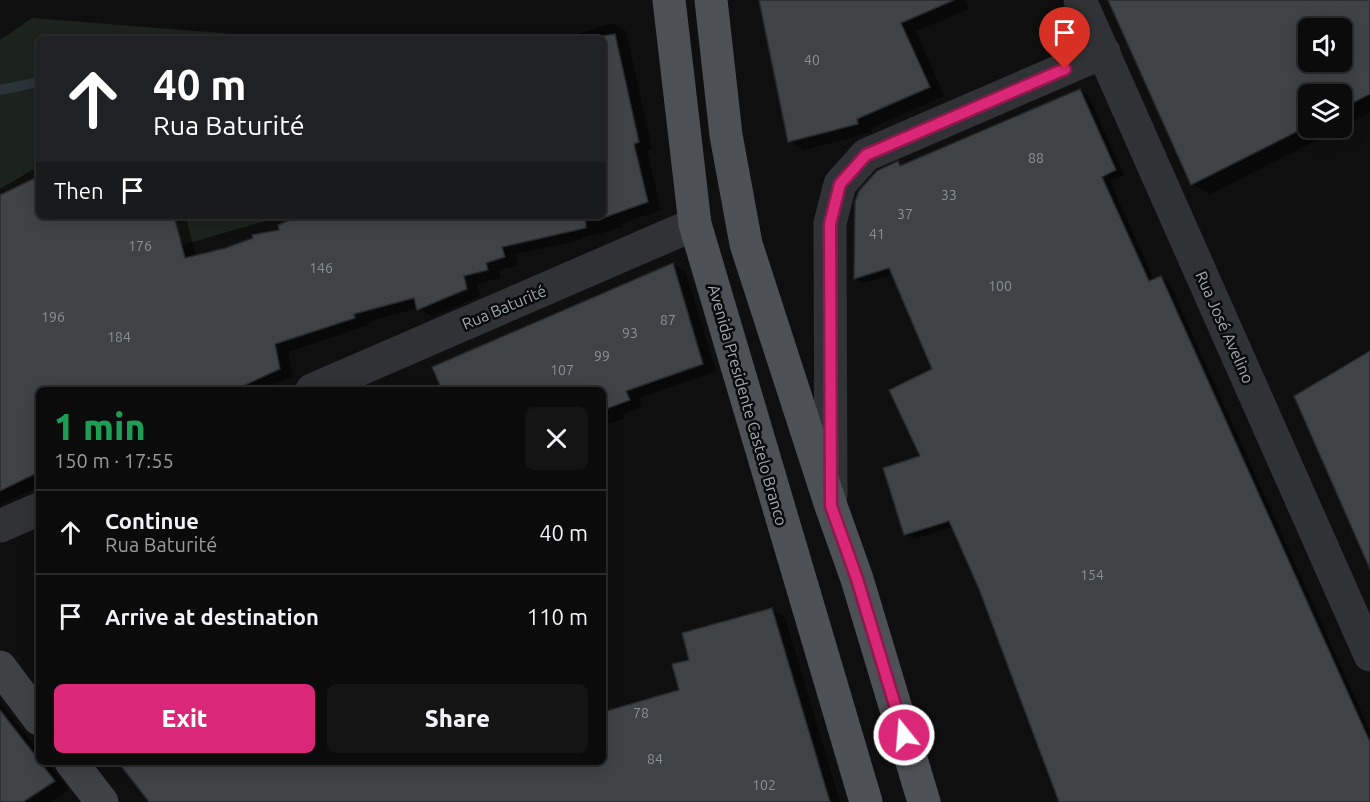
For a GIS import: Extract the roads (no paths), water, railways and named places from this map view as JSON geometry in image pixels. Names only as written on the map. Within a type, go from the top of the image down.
[{"type":"main road","name":"Avenida Presidente Castelo Branco","points":[[669,0],[695,224],[866,802]]},
{"type":"main road","points":[[711,0],[726,135],[746,244],[857,579],[924,802]]},
{"type":"street","name":"Rua José Avelino","points":[[1080,0],[1370,655]]},
{"type":"street","points":[[831,506],[830,224],[840,184],[866,155],[1104,52]]},
{"type":"street","name":"Rua Baturité","points":[[319,387],[695,224]]},
{"type":"street","points":[[0,526],[36,510]]},
{"type":"street","points":[[0,667],[36,715]]},
{"type":"street","points":[[73,765],[91,798]]},
{"type":"waterway","points":[[0,90],[36,83]]}]
